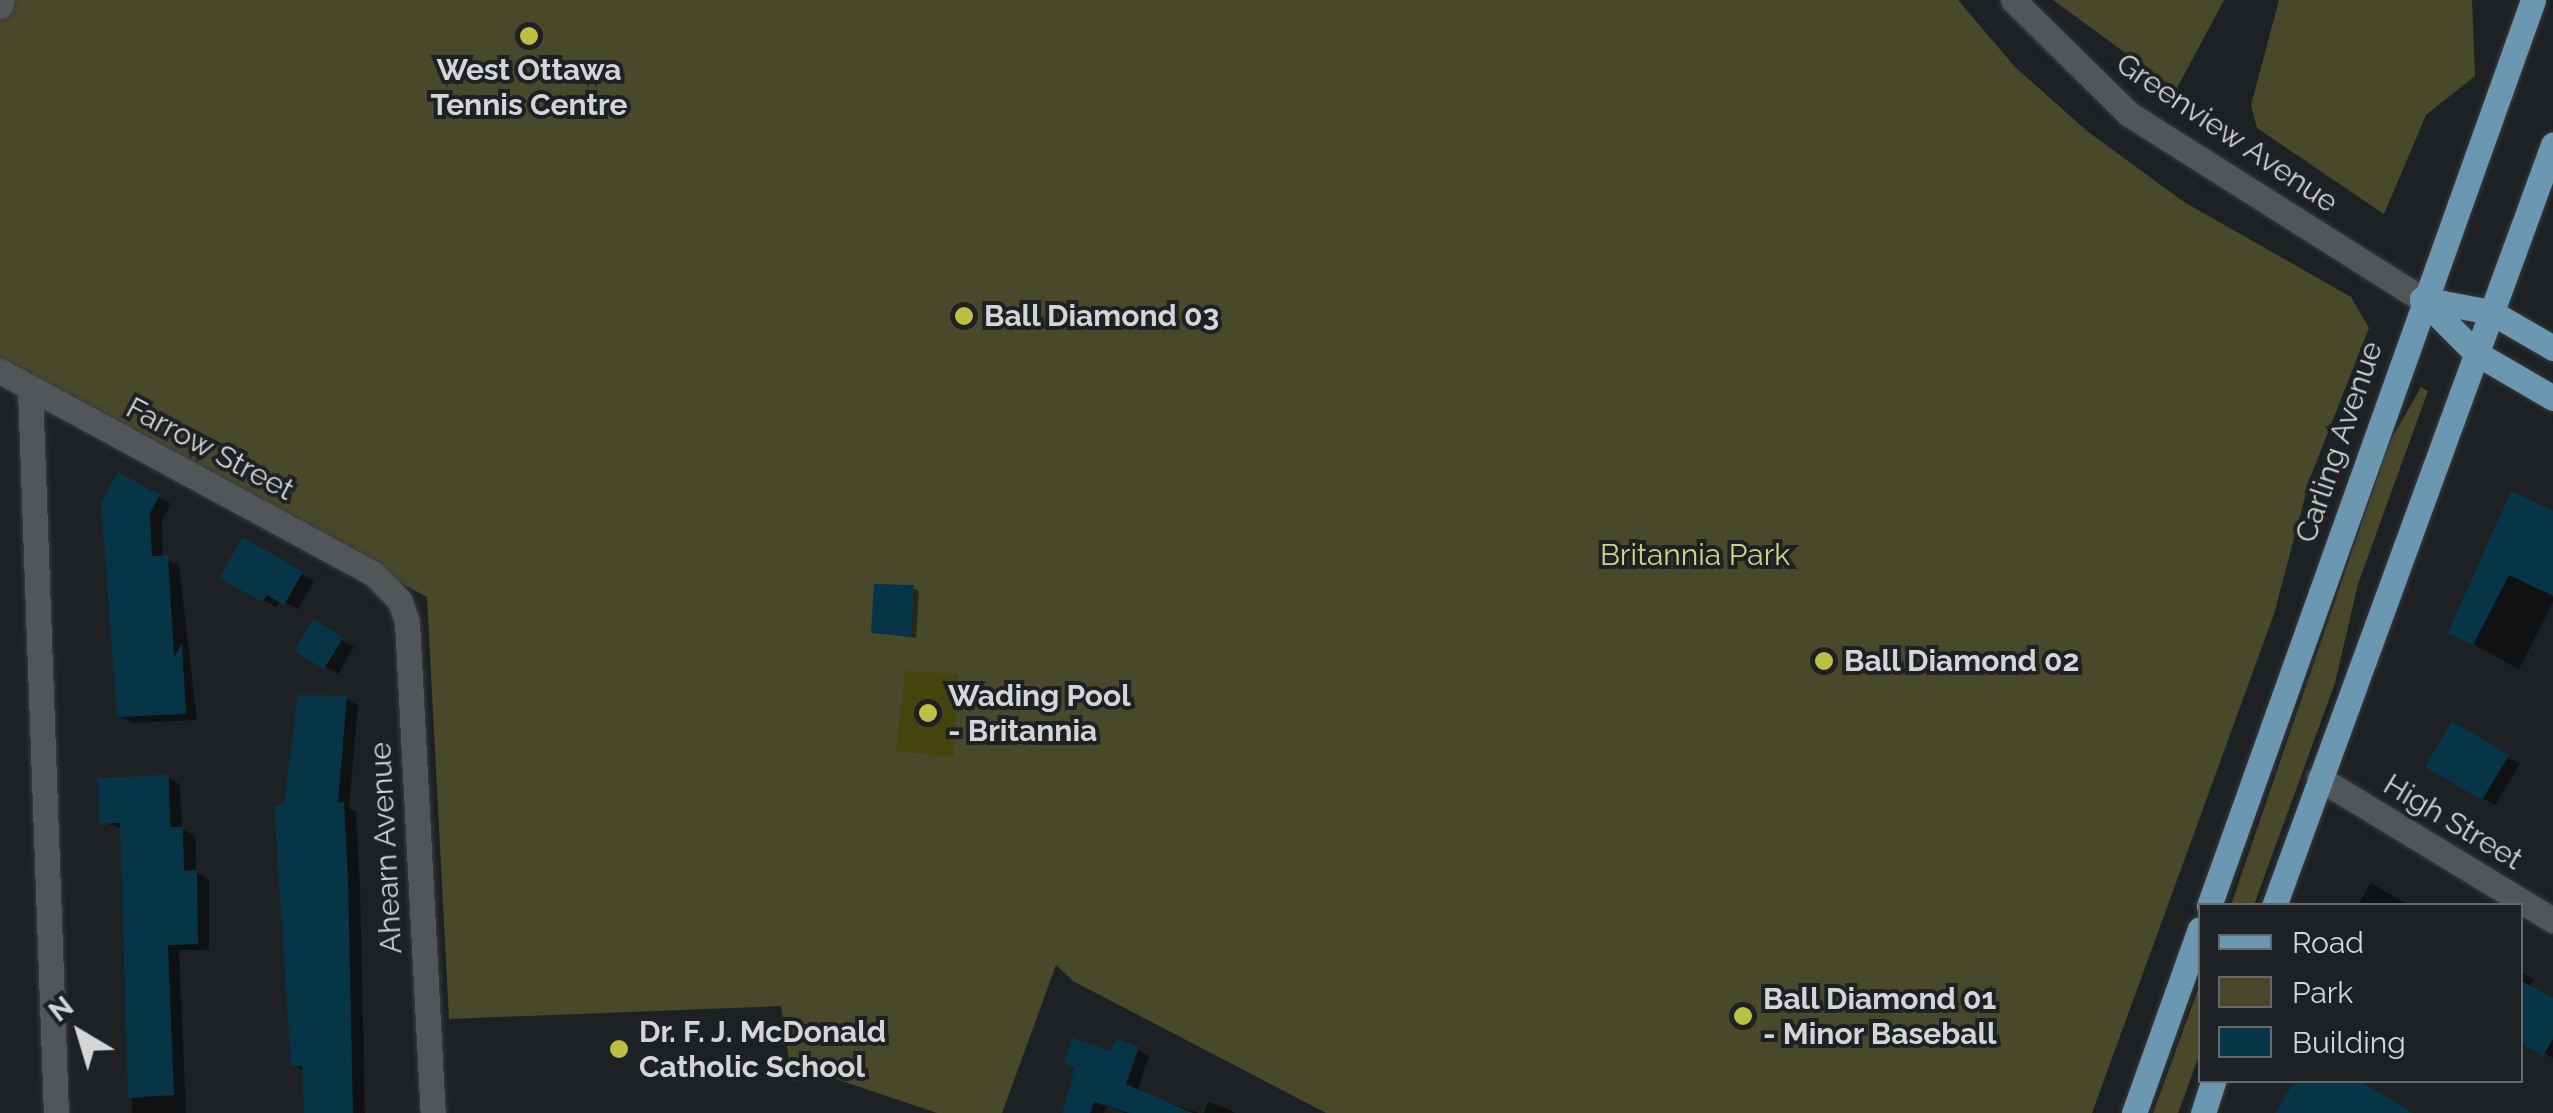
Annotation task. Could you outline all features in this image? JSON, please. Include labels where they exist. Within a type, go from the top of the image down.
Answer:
[{"type":"main road","name":"Carling Avenue","points":[[2210,903],[2422,299],[2532,0]]},
{"type":"main road","points":[[2275,903],[2553,145]]},
{"type":"main road","points":[[2422,299],[2491,312],[2553,348]]},
{"type":"main road","points":[[2422,299],[2476,353],[2553,398]]},
{"type":"main road","points":[[2134,1113],[2198,935]]},
{"type":"main road","points":[[2203,1113],[2213,1083]]},
{"type":"street","name":"Greenview Avenue","points":[[2013,0],[2129,114],[2422,299]]},
{"type":"street","name":"Farrow Street","points":[[0,371],[389,585]]},
{"type":"street","points":[[30,388],[56,1113]]},
{"type":"street","name":"Ahearn Avenue","points":[[389,585],[407,622],[433,1113]]},
{"type":"street","name":"High Street","points":[[2320,778],[2553,920]]},
{"type":"green space","name":"Britannia Park","points":[[0,0],[1958,0],[2015,67],[2087,131],[2184,202],[2351,297],[2369,328],[2310,478],[2274,614],[2092,1113],[1326,1113],[1073,981],[1056,965],[1002,1113],[937,1113],[833,1078],[792,1081],[781,1006],[449,1019],[427,597],[0,369]]},
{"type":"green space","points":[[2053,0],[2224,0],[2176,90]]},
{"type":"green space","points":[[2279,0],[2472,0],[2475,76],[2426,115],[2384,214],[2257,128],[2251,105]]},
{"type":"green space","points":[[2421,387],[2428,391],[2358,584],[2335,683],[2255,903],[2232,903],[2389,443]]},
{"type":"green space","points":[[2198,989],[2198,1058],[2178,1113],[2153,1113]]},
{"type":"shaded area","name":"Wading Pool - Britannia","points":[[905,671],[958,674],[954,757],[896,751]]},
{"type":"building","points":[[118,472],[160,495],[150,513],[152,556],[168,555],[174,657],[182,643],[186,714],[117,717],[101,503]]},
{"type":"building","points":[[2511,491],[2553,511],[2553,596],[2509,575],[2473,645],[2448,633]]},
{"type":"building","points":[[243,537],[303,572],[284,605],[267,595],[263,602],[219,578]]},
{"type":"building","points":[[874,584],[914,585],[911,637],[871,633]]},
{"type":"building","points":[[313,619],[343,638],[324,669],[294,651]]},
{"type":"building","points":[[298,695],[347,696],[338,803],[344,802],[348,879],[353,1113],[304,1113],[302,1066],[291,1066],[274,805],[284,805]]},
{"type":"building","points":[[2452,721],[2509,755],[2482,800],[2425,767]]},
{"type":"building","points":[[169,775],[170,827],[183,827],[184,871],[197,870],[198,944],[168,945],[174,1095],[128,1098],[120,823],[99,824],[98,778]]},
{"type":"building","points":[[2523,982],[2553,998],[2553,1039],[2543,1056],[2523,1045]]},
{"type":"building","points":[[1072,1038],[1111,1051],[1116,1039],[1139,1047],[1126,1084],[1193,1113],[1129,1113],[1094,1102],[1090,1113],[1062,1113],[1075,1067],[1064,1063]]},
{"type":"building","points":[[2293,1083],[2363,1083],[2413,1113],[2275,1113]]},
{"type":"place","name":"West Ottawa Tennis Centre","points":[[529,36]]},
{"type":"place","name":"Ball Diamond 03","points":[[964,316]]},
{"type":"place","name":"Ball Diamond 02","points":[[1824,661]]},
{"type":"place","name":"Wading Pool - Britannia","points":[[928,713]]},
{"type":"place","name":"Ball Diamond 01 - Minor Baseball","points":[[1743,1016]]},
{"type":"place","name":"Dr. F. J. McDonald Catholic School","points":[[619,1049]]}]
